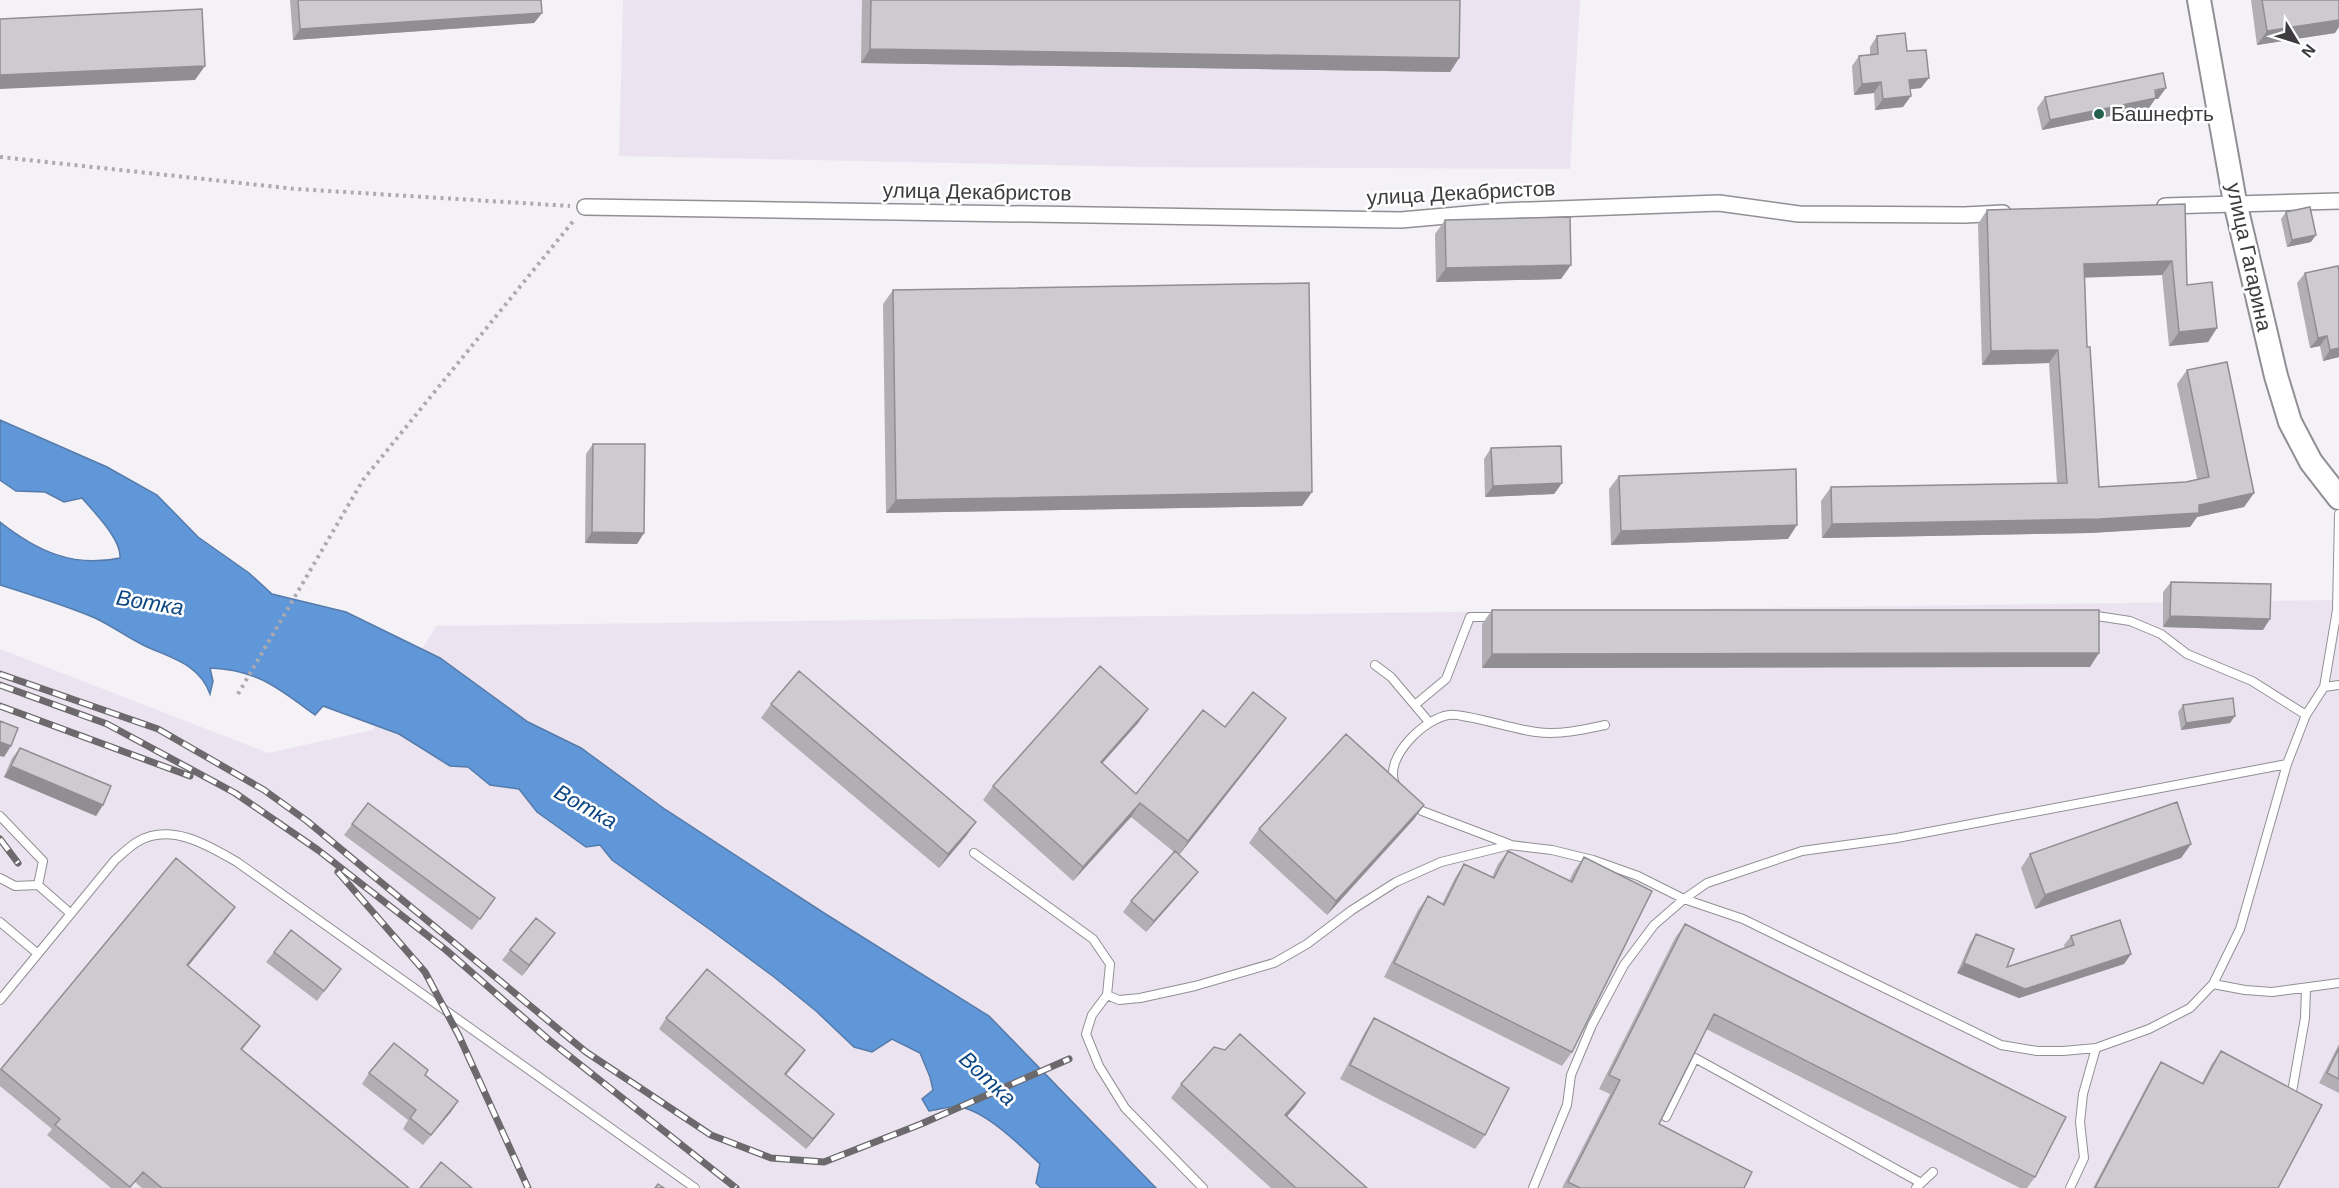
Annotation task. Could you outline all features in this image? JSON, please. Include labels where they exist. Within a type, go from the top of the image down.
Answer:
[{"type":"main road","name":"улица Гагарина","points":[[2199,0],[2235,202],[2276,376],[2290,422],[2311,462],[2339,498]]},
{"type":"street","points":[[2153,206],[2339,201]]},
{"type":"street","name":"улица Декабристов","points":[[585,207],[1401,220],[1502,211],[1719,203],[1799,214],[1965,215],[2024,212]]},
{"type":"lane","points":[[1407,800],[1422,811],[1510,845],[1552,850],[1593,860],[1638,876],[1684,899],[1743,920],[2001,1045],[2046,1051],[2096,1048],[2149,1029],[2190,1008],[2213,984],[2240,929],[2287,764],[2306,715],[2324,687],[2337,610],[2339,514]]},
{"type":"lane","points":[[2081,615],[2130,621],[2161,634],[2187,654],[2252,681],[2306,715]]},
{"type":"lane","points":[[1416,704],[1446,679],[1470,617],[1506,617]]},
{"type":"lane","points":[[1375,665],[1391,677],[1429,722]]},
{"type":"lane","points":[[2324,687],[2339,685]]},
{"type":"lane","points":[[1400,795],[1392,779],[1396,760],[1407,741],[1429,722],[1450,714],[1537,732],[1573,733],[1605,725]]},
{"type":"lane","points":[[1533,1188],[1568,1105],[1571,1075],[1592,1025],[1624,965],[1654,925],[1707,883],[1802,851],[1897,838],[2287,764]]},
{"type":"lane","points":[[0,816],[43,861],[39,885]]},
{"type":"lane","points":[[0,1000],[115,860],[138,842],[158,835],[185,837],[209,846],[237,862],[695,1188]]},
{"type":"lane","points":[[1107,995],[1119,1000],[1140,998],[1195,986],[1274,963],[1307,944],[1352,910],[1396,882],[1441,862],[1510,845]]},
{"type":"lane","points":[[974,853],[1093,939],[1110,964],[1107,995],[1092,1015],[1086,1034],[1099,1066],[1125,1108],[1203,1188]]},
{"type":"lane","points":[[0,878],[15,886],[39,885],[70,913]]},
{"type":"lane","points":[[0,922],[37,953]]},
{"type":"lane","points":[[2213,984],[2272,992],[2339,983]]},
{"type":"lane","points":[[2292,1092],[2305,1018],[2306,988]]},
{"type":"lane","points":[[2070,1188],[2084,1158],[2080,1122],[2083,1094],[2096,1048]]},
{"type":"lane","points":[[1666,1117],[1695,1058],[1918,1186],[1933,1172]]},
{"type":"path","points":[[0,157],[296,189],[585,207]]},
{"type":"path","points":[[238,694],[363,480],[585,207]]},
{"type":"shaded area","points":[[623,0],[1580,0],[1570,169],[1144,167],[619,156]]},
{"type":"shaded area","points":[[2339,600],[2339,1188],[0,1188],[0,649],[268,753],[373,730],[436,626]]},
{"type":"water","name":"Вотка","points":[[0,420],[107,467],[157,495],[198,537],[249,573],[272,594],[346,612],[440,658],[528,722],[581,748],[666,810],[824,913],[989,1016],[1156,1188],[1041,1188],[1036,1183],[1040,1164],[993,1123],[961,1107],[929,1111],[922,1099],[933,1090],[920,1053],[892,1039],[872,1052],[854,1047],[816,1011],[774,977],[612,860],[600,845],[586,847],[537,812],[519,789],[490,785],[468,767],[450,766],[399,734],[323,706],[315,715],[267,682],[241,672],[210,668],[213,681],[210,694],[199,675],[173,658],[143,645],[95,618],[0,585],[0,522],[28,541],[56,555],[87,561],[120,558],[117,543],[112,535],[82,498],[64,502],[45,492],[16,491],[0,480]]},
{"type":"building","points":[[298,0],[541,0],[542,13],[300,29]]},
{"type":"building","points":[[871,0],[1460,0],[1459,58],[870,49]]},
{"type":"building","points":[[2262,0],[2339,0],[2339,20],[2267,31]]},
{"type":"building","points":[[202,9],[205,66],[0,75],[0,19]]},
{"type":"building","points":[[1905,33],[1907,51],[1926,50],[1929,78],[1909,80],[1911,96],[1883,99],[1881,82],[1862,84],[1859,56],[1878,54],[1877,36]]},
{"type":"building","points":[[2163,73],[2166,88],[2155,90],[2156,98],[2050,120],[2045,97]]},
{"type":"building","points":[[2185,204],[2187,285],[2212,282],[2217,328],[2179,332],[2172,261],[2084,264],[2087,347],[2090,347],[2099,487],[2186,482],[2209,477],[2187,370],[2227,362],[2254,493],[2199,505],[2199,513],[2100,519],[1832,524],[1831,487],[2067,483],[2058,350],[1991,351],[1987,210]]},
{"type":"building","points":[[2310,207],[2316,235],[2292,240],[2286,212]]},
{"type":"building","points":[[1570,217],[1571,265],[1446,268],[1445,220]]},
{"type":"building","points":[[2338,266],[2339,348],[2330,350],[2327,336],[2318,338],[2305,273]]},
{"type":"building","points":[[1309,283],[1312,492],[896,500],[893,290]]},
{"type":"building","points":[[593,444],[645,444],[644,533],[592,532]]},
{"type":"building","points":[[1561,446],[1562,483],[1493,486],[1491,448]]},
{"type":"building","points":[[1796,469],[1797,525],[1621,531],[1619,476]]},
{"type":"building","points":[[2171,582],[2271,584],[2270,619],[2170,616]]},
{"type":"building","points":[[1492,610],[2099,610],[2099,653],[1492,654]]},
{"type":"building","points":[[1100,666],[1148,709],[1101,762],[1136,794],[1203,710],[1225,727],[1253,692],[1286,718],[1188,841],[1140,803],[1083,867],[993,786]]},
{"type":"building","points":[[799,671],[976,822],[948,854],[771,704]]},
{"type":"building","points":[[2233,698],[2235,716],[2186,723],[2183,705]]},
{"type":"building","points":[[0,721],[18,728],[11,746],[0,742]]},
{"type":"building","points":[[1346,734],[1424,805],[1336,901],[1259,829]]},
{"type":"building","points":[[20,748],[111,786],[103,805],[11,766]]},
{"type":"building","points":[[2177,802],[2191,844],[2045,895],[2030,854]]},
{"type":"building","points":[[368,803],[495,898],[480,919],[352,824]]},
{"type":"building","points":[[1175,851],[1198,872],[1154,921],[1131,901]]},
{"type":"building","points":[[1508,851],[1572,882],[1584,857],[1652,891],[1572,1052],[1394,963],[1428,896],[1444,905],[1464,864],[1494,878]]},
{"type":"building","points":[[176,858],[235,907],[187,965],[260,1026],[241,1049],[409,1188],[162,1188],[143,1172],[130,1187],[55,1125],[60,1119],[1,1069]]},
{"type":"building","points":[[536,918],[555,933],[529,965],[510,950]]},
{"type":"building","points":[[2120,920],[2131,954],[2025,989],[1964,963],[1976,934],[2014,949],[2007,967],[2074,945],[2071,936]]},
{"type":"building","points":[[1685,924],[2066,1117],[2035,1177],[1714,1014],[1659,1124],[1752,1172],[1744,1188],[1580,1188],[1568,1182],[1620,1080],[1609,1075]]},
{"type":"building","points":[[291,930],[341,969],[324,991],[274,952]]},
{"type":"building","points":[[707,969],[805,1050],[785,1074],[834,1114],[813,1139],[666,1018]]},
{"type":"building","points":[[1374,1018],[1509,1088],[1485,1135],[1350,1065]]},
{"type":"building","points":[[1240,1034],[1305,1093],[1285,1115],[1367,1188],[1296,1188],[1181,1084],[1214,1047],[1225,1050]]},
{"type":"building","points":[[394,1043],[428,1070],[425,1075],[458,1101],[431,1135],[410,1118],[416,1110],[369,1073]]},
{"type":"building","points":[[2339,1048],[2339,1079],[2327,1073]]},
{"type":"building","points":[[2221,1051],[2322,1105],[2278,1188],[2095,1188],[2161,1062],[2203,1084]]},
{"type":"building","points":[[441,1162],[472,1188],[420,1188]]},
{"type":"railway","points":[[0,674],[158,729],[264,790],[307,821],[586,1052],[711,1135],[771,1158],[824,1162],[921,1124],[1069,1059]]},
{"type":"railway","points":[[0,685],[107,724],[235,793],[318,850],[446,950],[549,1040],[736,1188]]},
{"type":"railway","points":[[0,706],[190,776]]},
{"type":"railway","points":[[0,839],[18,863]]},
{"type":"railway","points":[[338,872],[425,972],[459,1036],[528,1188]]},
{"type":"place","name":"Башнефть","points":[[2099,114]]}]
